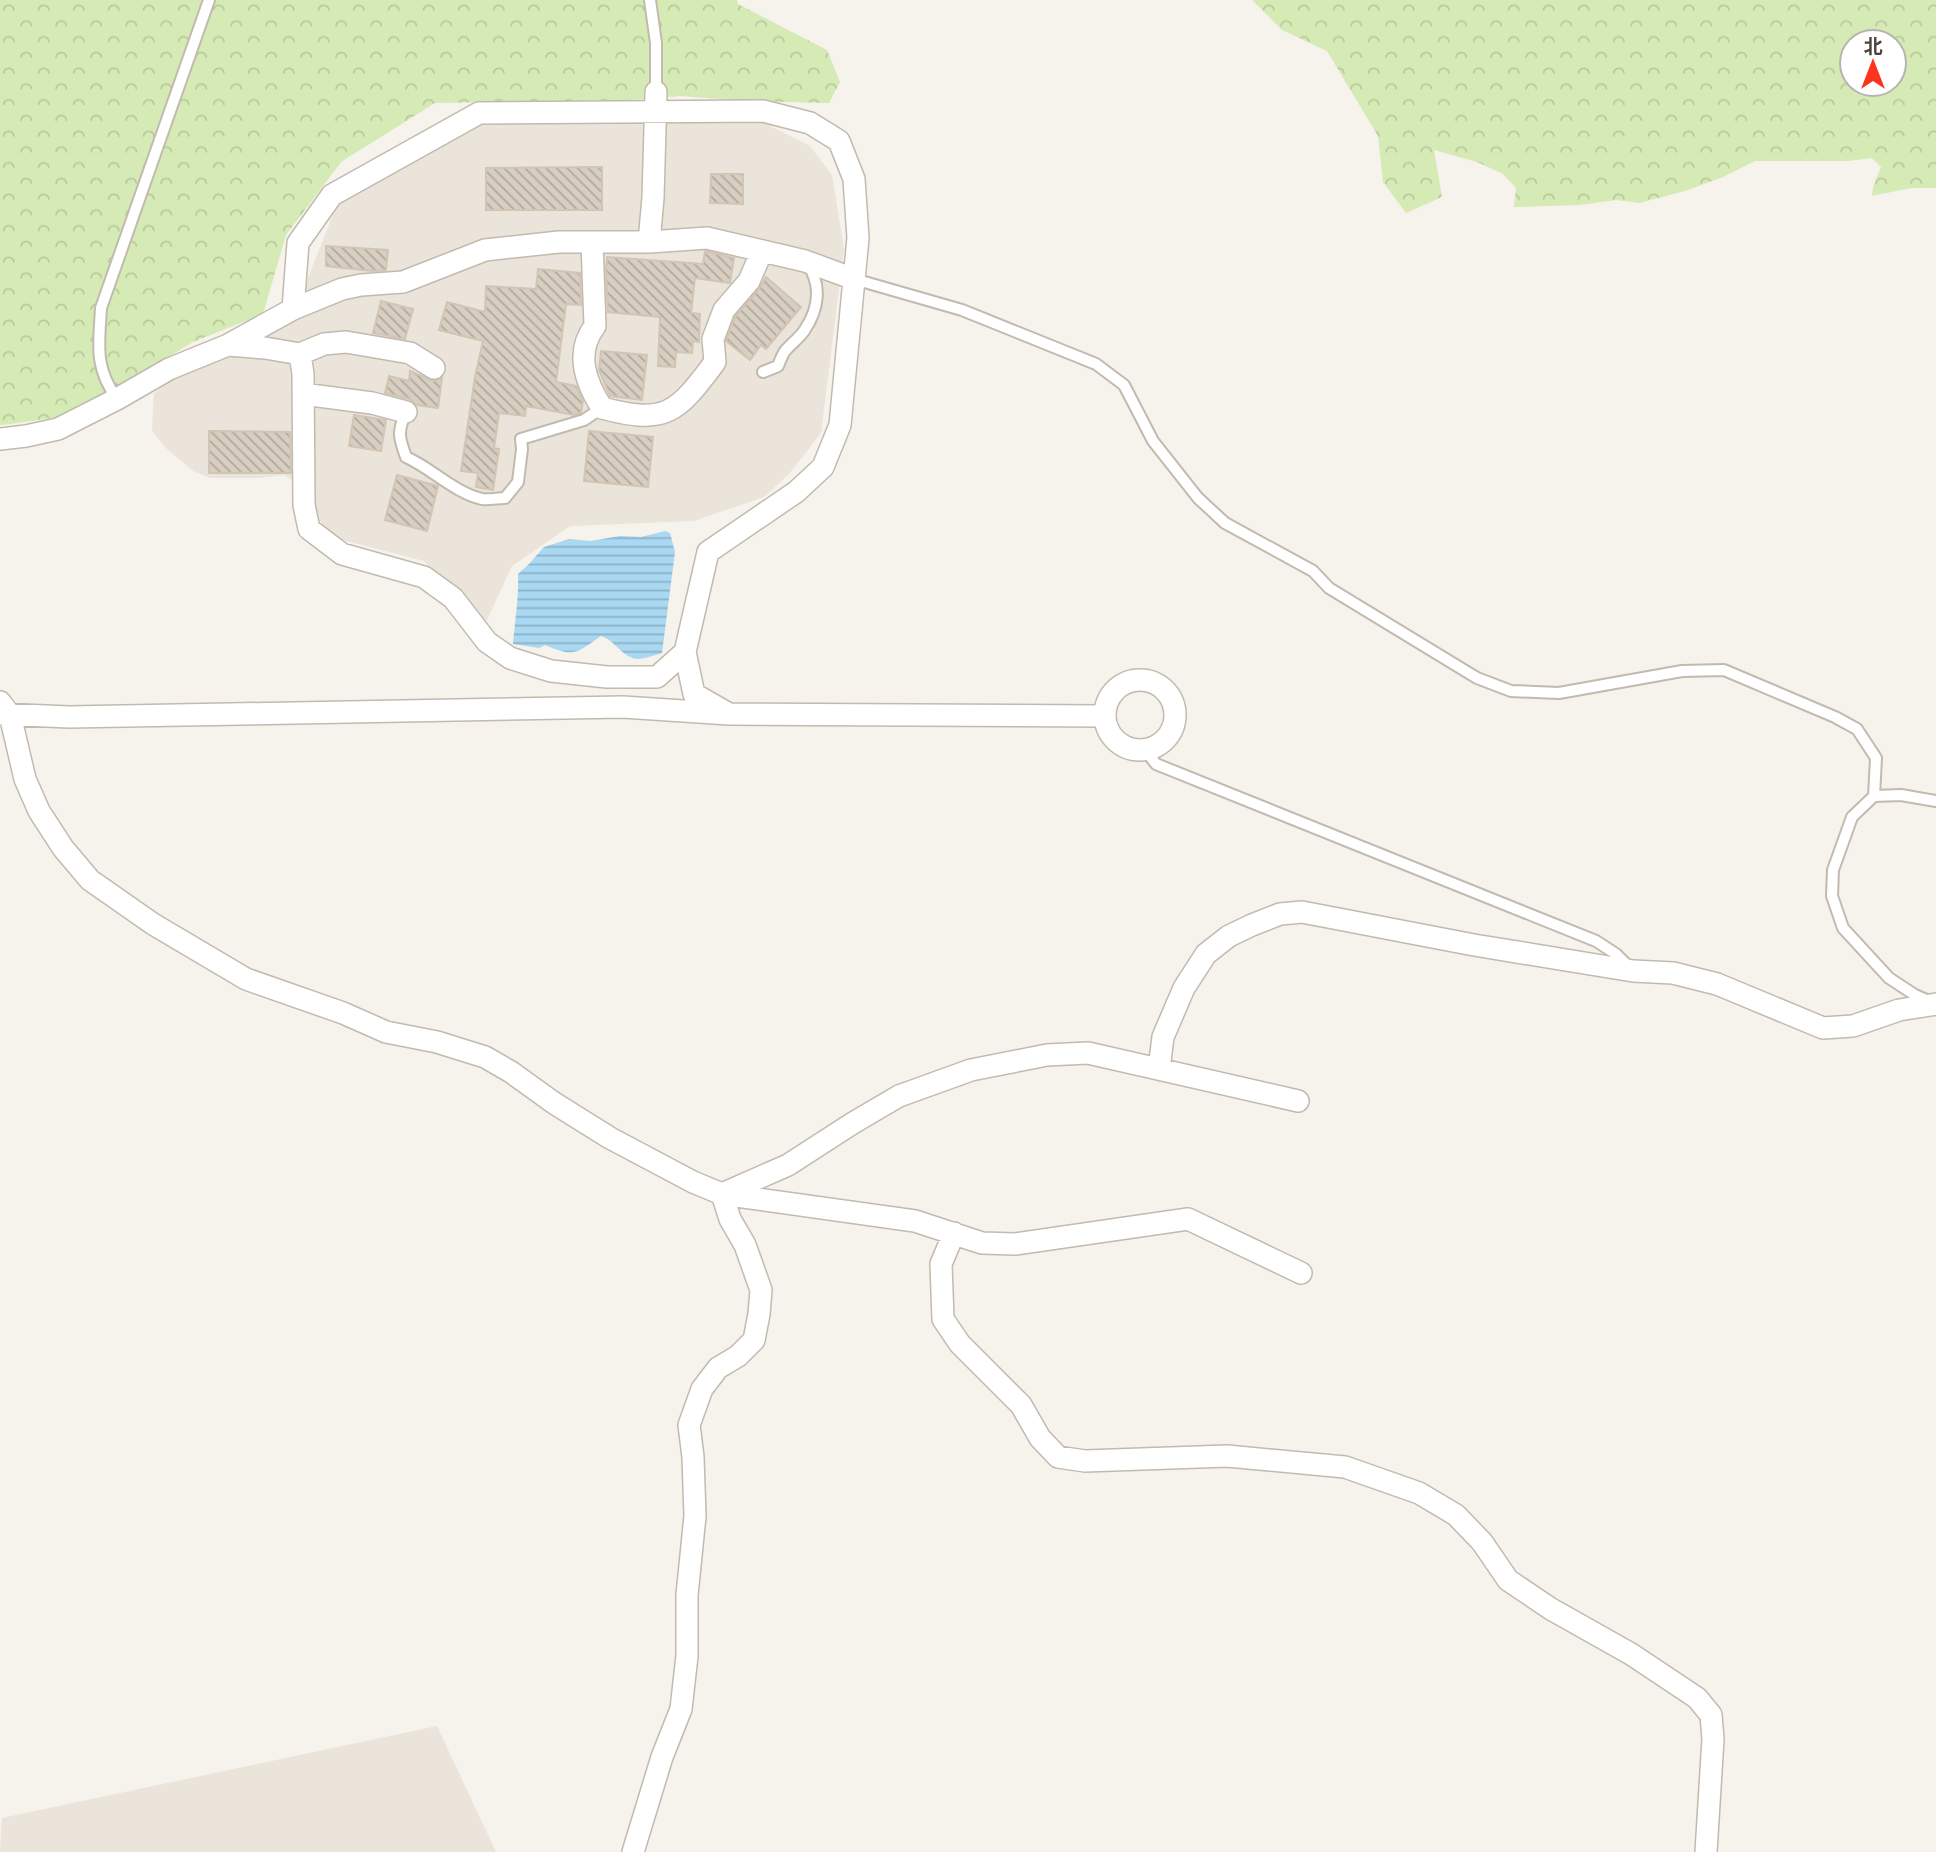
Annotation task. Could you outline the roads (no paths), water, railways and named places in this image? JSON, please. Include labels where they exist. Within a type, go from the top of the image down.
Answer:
[{"type":"street","points":[[649,242],[656,102]]},
{"type":"street","points":[[293,309],[298,243],[332,195],[479,113],[656,102],[763,111],[810,123],[839,141],[853,179],[858,238],[840,425],[823,467],[796,492],[708,552],[685,652],[694,694],[729,714]]},
{"type":"street","points":[[0,439],[58,429],[169,369],[228,345],[293,309],[342,289],[402,282],[485,250],[559,242],[649,242],[707,238],[805,261],[853,279]]},
{"type":"street","points":[[592,242],[594,327],[586,337],[583,359],[587,379],[602,408],[630,416],[653,416],[670,412],[696,387],[715,362],[713,339],[724,310],[750,281],[762,251]]},
{"type":"street","points":[[228,345],[300,354],[324,344],[346,342],[410,353],[434,368]]},
{"type":"street","points":[[300,354],[303,374],[304,505],[309,529],[342,554],[424,577],[453,598],[487,642],[510,658],[551,671],[607,677],[657,677],[685,652]]},
{"type":"street","points":[[303,394],[407,412]]},
{"type":"street","points":[[1141,679],[1153,681],[1163,687],[1175,707],[1172,730],[1166,740],[1145,750],[1122,745],[1113,738],[1104,716],[1111,694],[1119,686],[1141,679]]},
{"type":"street","points":[[1104,716],[729,714],[623,707],[83,717],[3,710],[38,811],[63,848],[90,880],[153,925],[246,979],[343,1013],[386,1032],[437,1042],[485,1057],[610,1138],[693,1182],[722,1194],[915,1221],[982,1243],[1015,1244],[1188,1219],[1301,1273]]},
{"type":"street","points":[[1159,1069],[1163,1037],[1184,988],[1206,954],[1229,936],[1280,914],[1302,912],[1474,945],[1633,971],[1673,973],[1717,984],[1823,1028],[1853,1026],[1899,1010],[1935,1004]]},
{"type":"street","points":[[722,1194],[788,1165],[899,1096],[971,1070],[1047,1055],[1088,1054],[1298,1101]]},
{"type":"street","points":[[633,1852],[662,1757],[681,1709],[687,1656],[687,1595],[695,1516],[689,1425],[702,1389],[718,1368],[738,1356],[754,1340],[759,1314],[761,1290],[745,1245],[730,1219],[722,1194]]},
{"type":"street","points":[[954,1233],[941,1264],[943,1319],[960,1344],[1021,1405],[1040,1438],[1058,1457],[1085,1461],[1227,1456],[1345,1467],[1419,1493],[1456,1515],[1482,1542],[1508,1580],[1550,1609],[1631,1654],[1697,1698],[1711,1715],[1713,1739],[1706,1852]]},
{"type":"lane","points":[[117,399],[108,386],[99,358],[101,308],[209,0]]},
{"type":"lane","points":[[650,0],[656,43],[656,102]]},
{"type":"lane","points":[[763,372],[778,366],[784,352],[804,330],[816,306],[817,285],[814,273],[805,261]]},
{"type":"lane","points":[[853,279],[962,310],[1096,364],[1124,385],[1153,441],[1198,498],[1225,523],[1313,571],[1329,588],[1477,678],[1511,691],[1559,693],[1682,671],[1724,670],[1857,729],[1876,758],[1874,796]]},
{"type":"lane","points":[[407,412],[401,424],[399,438],[406,457],[441,479],[483,499],[505,498],[517,482],[521,439],[584,420],[602,408]]},
{"type":"lane","points":[[1145,750],[1156,764],[1596,941],[1616,954],[1633,971]]},
{"type":"lane","points":[[1935,1004],[1889,978],[1843,928],[1832,896],[1833,870],[1852,817],[1874,796],[1901,795],[1936,801]]},
{"type":"water","points":[[665,531],[670,533],[675,552],[662,653],[642,659],[633,658],[601,636],[575,652],[545,645],[539,648],[513,644],[518,574],[544,547],[569,539],[590,541],[620,536],[641,537]]}]
